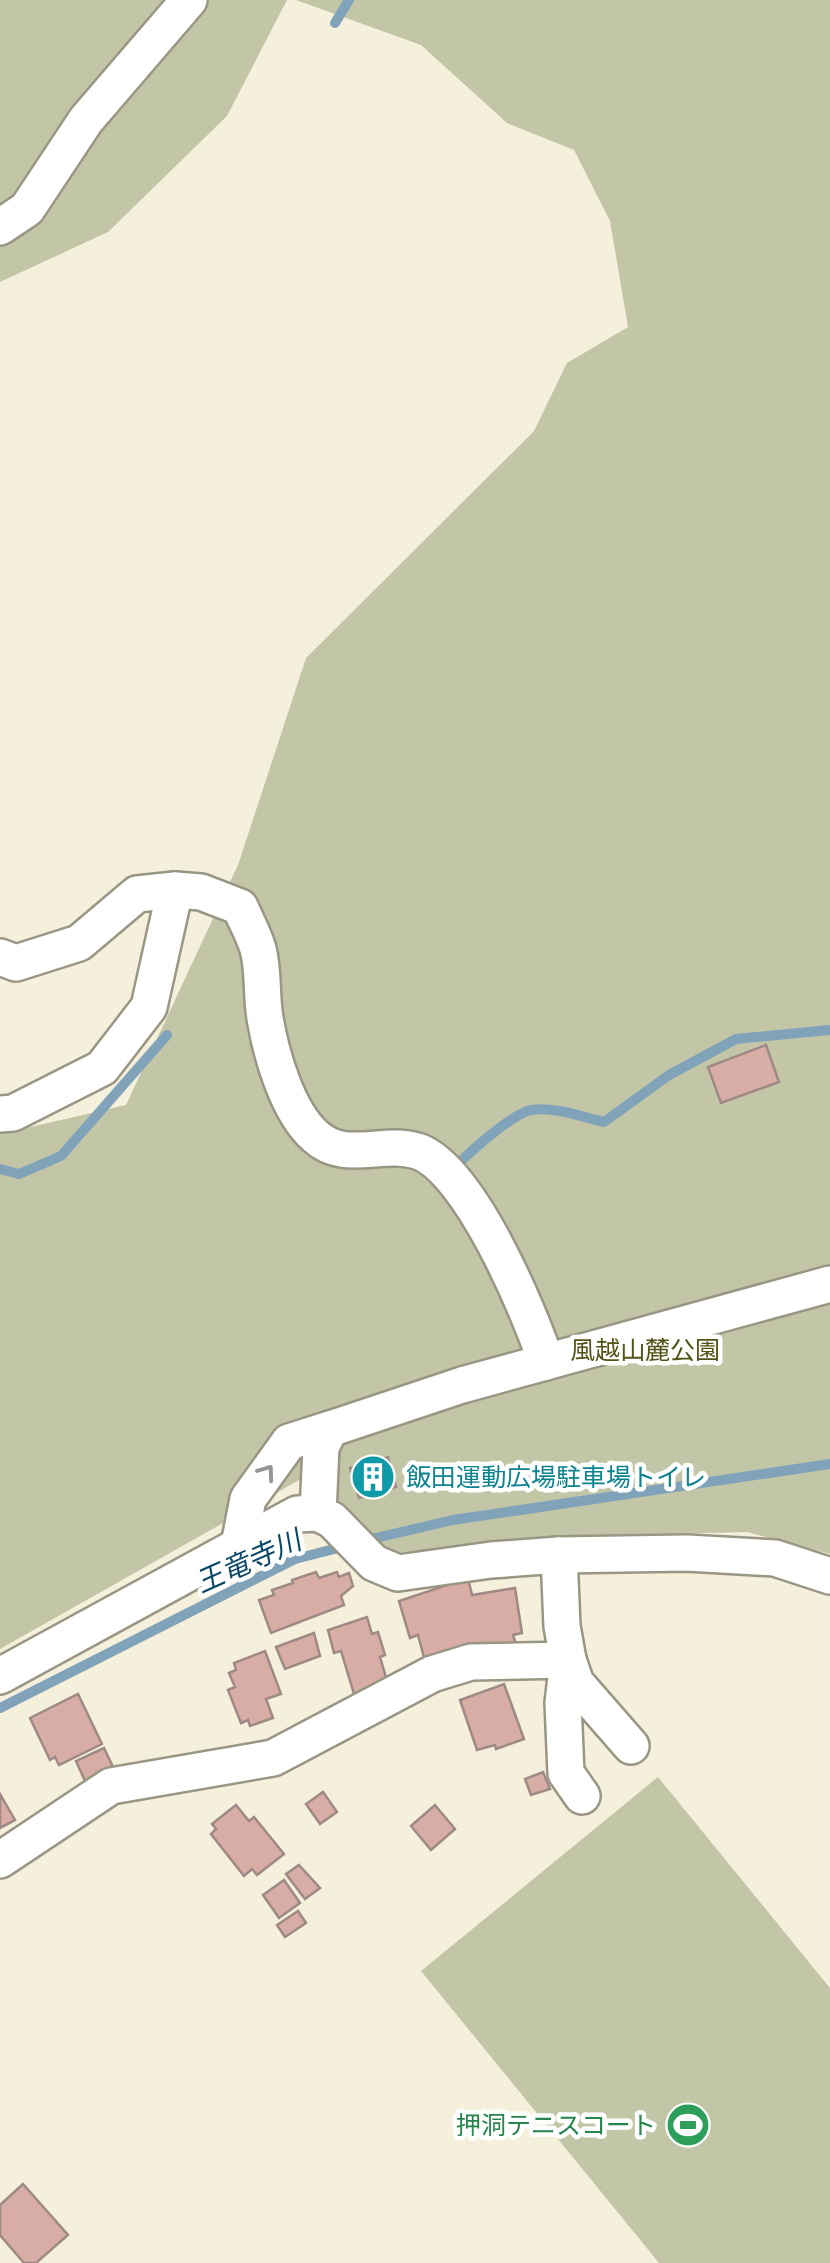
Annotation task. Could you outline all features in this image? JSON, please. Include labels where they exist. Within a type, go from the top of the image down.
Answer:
[{"type":"street","points":[[0,228],[27,209],[86,120],[190,0]]},
{"type":"street","points":[[0,1114],[13,1113],[102,1068],[149,1007],[175,890]]},
{"type":"street","points":[[0,957],[16,963],[79,944],[138,894],[201,892],[240,907],[258,951],[265,1018],[278,1074],[303,1123],[317,1139],[350,1153],[388,1148],[420,1151],[439,1167],[466,1196],[515,1278],[546,1362]]},
{"type":"street","points":[[239,1545],[248,1499],[289,1442],[399,1404],[830,1284]]},
{"type":"street","points":[[325,1516],[322,1447],[330,1429]]},
{"type":"street","points":[[0,1676],[297,1514],[325,1516],[374,1563],[398,1574],[491,1560],[559,1555],[687,1567],[775,1558],[830,1576]]},
{"type":"street","points":[[559,1555],[562,1626],[576,1683],[632,1746]]},
{"type":"street","points":[[568,1660],[563,1703],[566,1772],[582,1796]]},
{"type":"street","points":[[0,1860],[110,1786],[272,1758],[432,1674],[472,1662],[568,1660]]},
{"type":"green space","points":[[0,0],[287,0],[227,116],[108,232],[0,282]]},
{"type":"green space","name":"風越山麓公園","points":[[296,0],[830,0],[830,1554],[747,1532],[586,1536],[391,1553],[347,1507],[308,1475],[0,1649],[0,1134],[126,1105],[238,865],[306,658],[534,431],[567,363],[628,327],[610,221],[574,150],[507,123],[421,45]]},
{"type":"green space","name":"押洞テニスコート","points":[[658,1777],[830,1988],[830,2263],[659,2263],[421,1971]]},
{"type":"building","points":[[766,1045],[779,1082],[721,1103],[708,1067]]},
{"type":"building","name":"飯田運動広場駐車場トイレ","points":[[388,1457],[396,1487],[359,1498],[350,1468]]},
{"type":"building","points":[[316,1572],[319,1578],[349,1573],[353,1586],[341,1596],[344,1605],[271,1633],[259,1600],[274,1595],[272,1590],[293,1583],[292,1580]]},
{"type":"building","points":[[468,1578],[472,1595],[515,1588],[522,1633],[513,1635],[516,1644],[425,1661],[418,1635],[410,1638],[399,1601]]},
{"type":"building","points":[[367,1617],[372,1634],[378,1632],[388,1684],[354,1694],[341,1651],[334,1653],[328,1630]]},
{"type":"building","points":[[314,1633],[320,1656],[285,1669],[276,1647]]},
{"type":"building","points":[[265,1651],[281,1694],[266,1699],[273,1718],[250,1726],[248,1720],[241,1723],[228,1690],[235,1687],[229,1673],[236,1670],[234,1663]]},
{"type":"building","points":[[504,1684],[524,1739],[496,1749],[495,1745],[477,1750],[460,1700]]},
{"type":"building","points":[[78,1694],[102,1744],[59,1765],[55,1757],[50,1760],[30,1718]]},
{"type":"building","points":[[104,1748],[113,1767],[85,1781],[76,1761]]},
{"type":"building","points":[[543,1772],[550,1789],[531,1795],[525,1779]]},
{"type":"building","points":[[323,1792],[337,1812],[320,1824],[306,1804]]},
{"type":"building","points":[[0,1794],[15,1820],[0,1828]]},
{"type":"building","points":[[236,1805],[249,1821],[254,1817],[284,1854],[257,1875],[252,1869],[244,1876],[211,1834],[216,1829],[212,1824]]},
{"type":"building","points":[[435,1805],[455,1829],[431,1850],[411,1826]]},
{"type":"building","points":[[299,1865],[320,1888],[305,1899],[286,1874]]},
{"type":"building","points":[[284,1880],[300,1903],[279,1918],[263,1895]]},
{"type":"building","points":[[298,1911],[306,1923],[285,1937],[277,1925]]},
{"type":"building","points":[[23,2184],[68,2235],[36,2263],[24,2263],[0,2235],[0,2205]]},
{"type":"waterway","points":[[335,23],[349,0]]},
{"type":"waterway","points":[[459,1163],[514,1118],[531,1110],[549,1109],[604,1122],[669,1075],[736,1039],[830,1030]]},
{"type":"waterway","points":[[0,1169],[19,1174],[61,1156],[167,1035]]},
{"type":"waterway","name":"王竜寺川","points":[[363,1541],[453,1520],[830,1464]]},
{"type":"waterway","name":"王竜寺川","points":[[0,1708],[295,1559],[346,1546]]},
{"type":"place","name":"飯田運動広場駐車場トイレ","points":[[373,1477]]},
{"type":"place","name":"押洞テニスコート","points":[[688,2125]]}]
